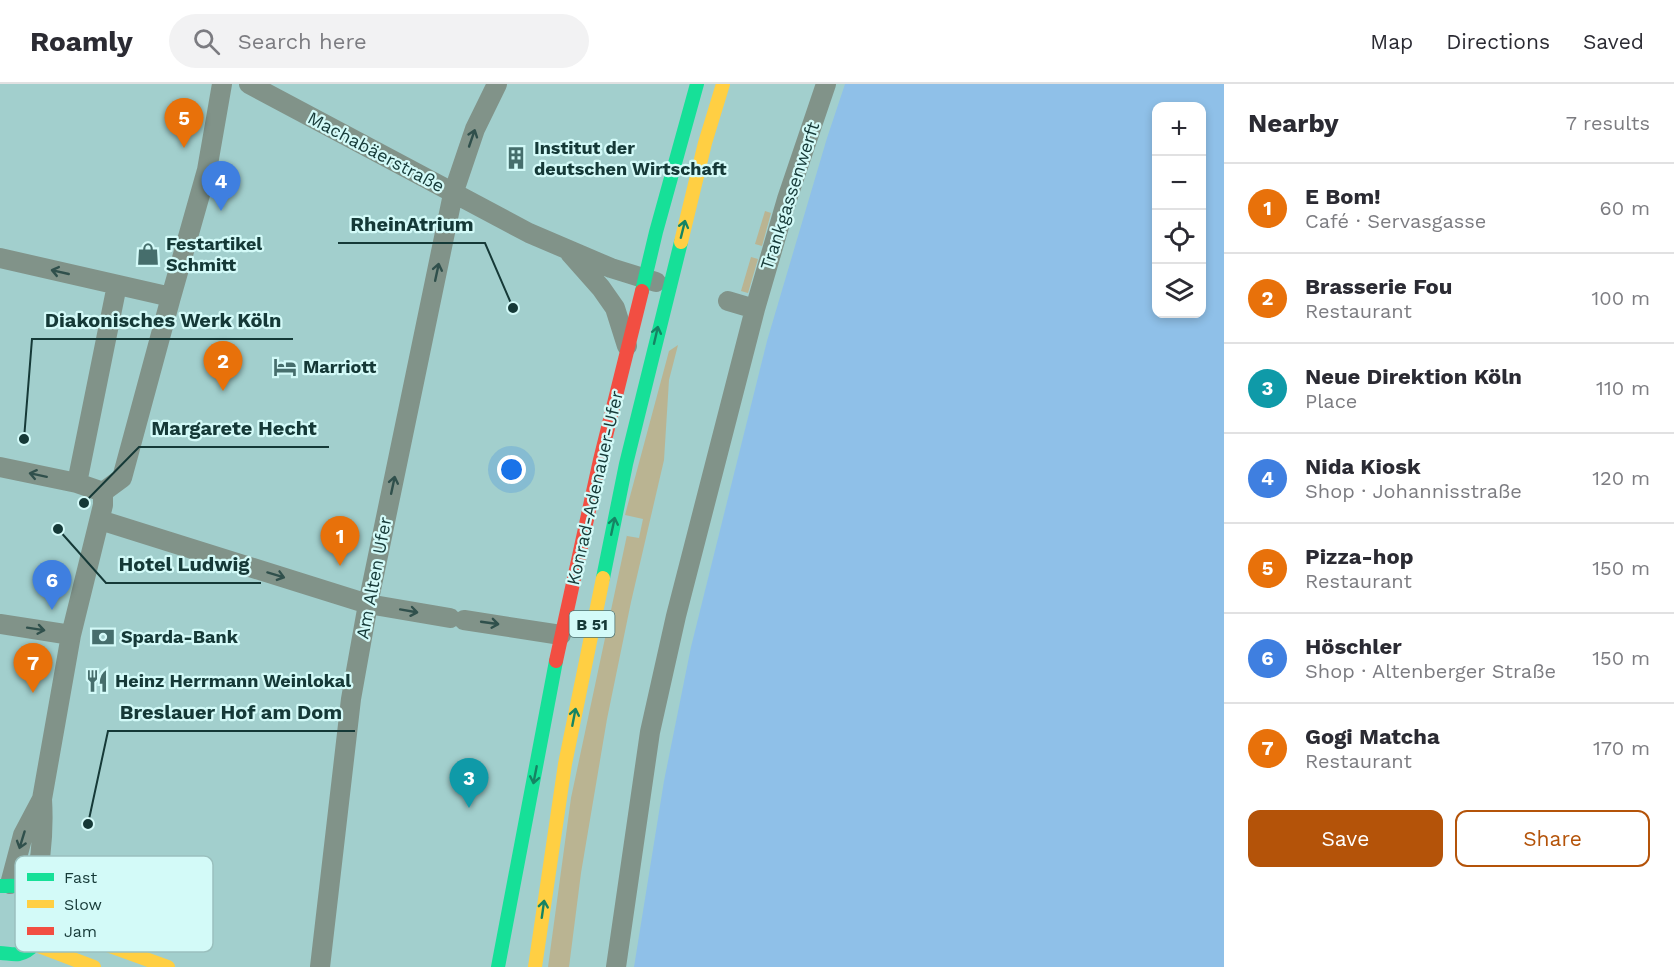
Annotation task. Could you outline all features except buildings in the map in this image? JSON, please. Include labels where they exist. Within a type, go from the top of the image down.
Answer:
[{"type":"main road","name":"Konrad-Adenauer-Ufer","points":[[498,967],[561,635],[600,459],[682,130],[696,84]]},
{"type":"main road","name":"Konrad-Adenauer-Ufer","points":[[535,967],[565,764],[626,464],[705,143],[723,84]]},
{"type":"main road","points":[[2,958],[23,952]]},
{"type":"main road","points":[[54,952],[94,967]]},
{"type":"main road","points":[[126,952],[168,967]]},
{"type":"street","points":[[103,492],[122,478],[207,170],[222,84]]},
{"type":"street","name":"Machabäerstraße","points":[[249,84],[529,233],[611,268],[669,286]]},
{"type":"street","name":"Am Alten Ufer","points":[[320,967],[351,699],[368,604],[453,194],[475,129],[497,84]]},
{"type":"street","name":"Trankgassenwerft","points":[[616,967],[650,732],[692,549],[755,309],[787,199],[826,84]]},
{"type":"street","name":"Machabäerstraße","points":[[568,251],[601,288],[615,308],[629,350]]},
{"type":"street","points":[[0,258],[171,297]]},
{"type":"street","points":[[76,483],[117,285]]},
{"type":"street","points":[[728,301],[755,309]]},
{"type":"street","points":[[0,467],[76,483],[103,492]]},
{"type":"street","points":[[41,856],[44,825],[42,799],[71,635],[100,520],[103,492]]},
{"type":"street","points":[[100,520],[368,604],[561,635]]},
{"type":"street","points":[[0,624],[71,635]]},
{"type":"street","points":[[15,856],[23,835],[42,799]]},
{"type":"street","points":[[5,885],[15,857]]},
{"type":"shaded area","points":[[765,211],[771,213],[762,246],[755,244]]},
{"type":"shaded area","points":[[751,257],[758,259],[748,293],[741,291]]},
{"type":"shaded area","points":[[678,345],[669,380],[664,460],[607,719],[581,873],[569,967],[548,967],[571,798],[627,535],[639,538],[643,519],[625,515],[669,351]]},
{"type":"water","points":[[845,84],[1224,84],[1224,967],[634,967],[664,781],[691,647],[767,341]]},
{"type":"traffic: fast","points":[[642,291],[697,84]]},
{"type":"traffic: fast","points":[[603,578],[626,464],[681,242]]},
{"type":"traffic: fast","points":[[498,967],[556,661]]},
{"type":"traffic: fast","points":[[0,886],[15,886]]},
{"type":"traffic: fast","points":[[0,953],[19,954],[23,952]]},
{"type":"traffic: slow","points":[[681,242],[705,143],[723,84]]},
{"type":"traffic: slow","points":[[535,967],[565,764],[603,578]]},
{"type":"traffic: slow","points":[[54,952],[94,967]]},
{"type":"traffic: slow","points":[[126,952],[168,967]]},
{"type":"traffic: jam","points":[[556,661],[600,460],[642,291]]},
{"type":"place","name":"Pizza-hop","points":[[184,148]]},
{"type":"place","name":"Institut der deutschen Wirtschaft","points":[[516,158]]},
{"type":"place","name":"Nida Kiosk","points":[[221,211]]},
{"type":"place","name":"Festartikel Schmitt","points":[[148,254]]},
{"type":"place","name":"RheinAtrium","points":[[513,308]]},
{"type":"place","name":"Marriott","points":[[285,367]]},
{"type":"place","name":"Brasserie Fou","points":[[223,391]]},
{"type":"place","name":"Diakonisches Werk Köln","points":[[24,439]]},
{"type":"place","name":"Margarete Hecht","points":[[84,503]]},
{"type":"place","name":"Hotel Ludwig","points":[[58,529]]},
{"type":"place","name":"E Bom!","points":[[340,566]]},
{"type":"place","name":"Höschler","points":[[52,610]]},
{"type":"place","name":"Sparda-Bank","points":[[103,637]]},
{"type":"place","name":"Heinz Herrmann Weinlokal","points":[[97,681]]},
{"type":"place","name":"Gogi Matcha","points":[[33,693]]},
{"type":"place","name":"Neue Direktion Köln","points":[[469,808]]},
{"type":"place","name":"Breslauer Hof am Dom","points":[[88,824]]}]
